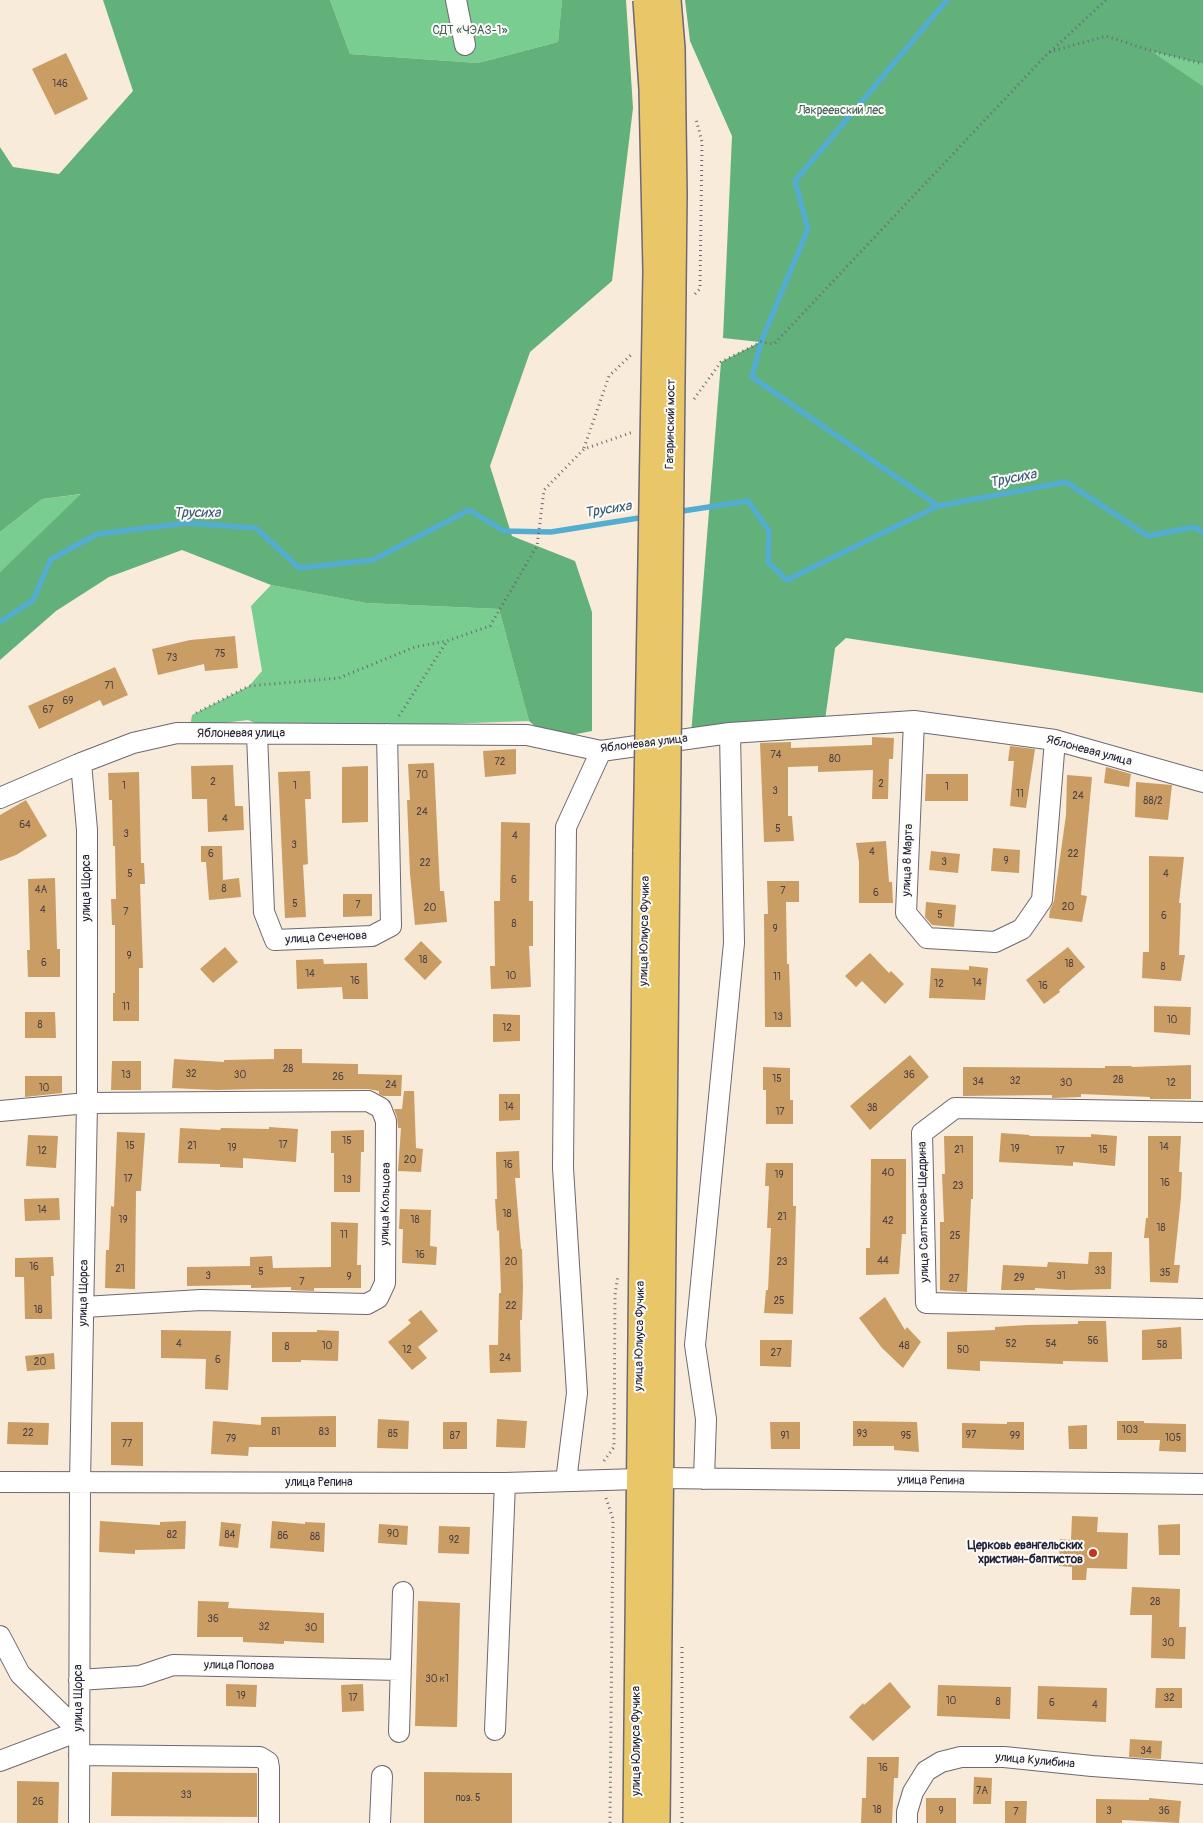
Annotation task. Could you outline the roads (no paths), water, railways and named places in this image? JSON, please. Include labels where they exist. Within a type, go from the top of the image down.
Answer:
[{"type":"main road","name":"Гагаринский мост","points":[[646,0],[652,89],[656,271],[656,849]]},
{"type":"main road","name":"Гагаринский мост","points":[[656,849],[674,194],[672,48],[668,0]]},
{"type":"main road","name":"улица Юлиуса Фучика","points":[[636,1823],[649,1479],[656,849]]},
{"type":"main road","name":"улица Юлиуса Фучика","points":[[649,1479],[657,1823]]},
{"type":"street","points":[[456,0],[465,45]]},
{"type":"street","name":"Яблоневая улица","points":[[0,798],[133,743],[177,733],[527,735],[601,751],[730,733],[914,721],[1055,740],[1203,782]]},
{"type":"street","name":"улица 8 Марта","points":[[914,721],[906,913],[927,938],[995,942],[1022,929],[1042,900],[1055,740]]},
{"type":"street","points":[[704,1479],[706,1419],[695,1345],[734,943],[730,733]]},
{"type":"street","name":"улица Сеченова","points":[[257,734],[264,912],[275,940],[372,936],[391,926],[387,734]]},
{"type":"street","points":[[566,1481],[577,1393],[563,1168],[566,827],[601,751]]},
{"type":"street","name":"улица Щорса","points":[[79,1823],[80,1483],[87,1103],[87,830],[81,763]]},
{"type":"street","name":"улица Кольцова","points":[[0,1111],[87,1103],[368,1101],[381,1108],[386,1121],[385,1283],[378,1298],[367,1304],[201,1300],[84,1307]]},
{"type":"street","name":"улица Салтыкова-Щедрина","points":[[1203,1112],[955,1108],[922,1133],[926,1303],[1203,1309]]},
{"type":"street","name":"улица Репина","points":[[0,1482],[505,1484],[704,1479],[1203,1484]]},
{"type":"street","points":[[495,1730],[505,1484]]},
{"type":"street","points":[[399,1732],[404,1592]]},
{"type":"street","points":[[0,1636],[20,1674],[79,1731],[0,1761]]},
{"type":"street","name":"улица Попова","points":[[79,1680],[140,1676],[173,1665],[400,1670]]},
{"type":"street","points":[[79,1755],[260,1757],[268,1762],[269,1768],[269,1823]]},
{"type":"street","name":"улица Кулибина","points":[[907,1823],[907,1812],[913,1792],[926,1771],[941,1762],[961,1757],[1004,1756],[1092,1766],[1203,1774]]},
{"type":"street","points":[[380,1823],[382,1776]]},
{"type":"waterway","points":[[938,506],[752,377],[761,342],[808,229],[795,181],[947,0]]},
{"type":"waterway","name":"Трусиха","points":[[676,512],[748,501],[769,531],[768,562],[787,580],[938,506],[1066,482],[1148,536],[1194,527],[1203,532]]},
{"type":"waterway","name":"Трусиха","points":[[0,622],[33,600],[51,559],[98,534],[187,523],[256,528],[299,568],[373,560],[469,510],[504,531],[551,532],[645,517]]},
{"type":"place","name":"Церковь евангельских христиан-баптистов","points":[[1093,1553]]},
{"type":"park label","name":"СДТ «ЧЭАЗ-1»","points":[[470,31]]},
{"type":"park label","name":"Лакреевский лес","points":[[841,111]]}]
